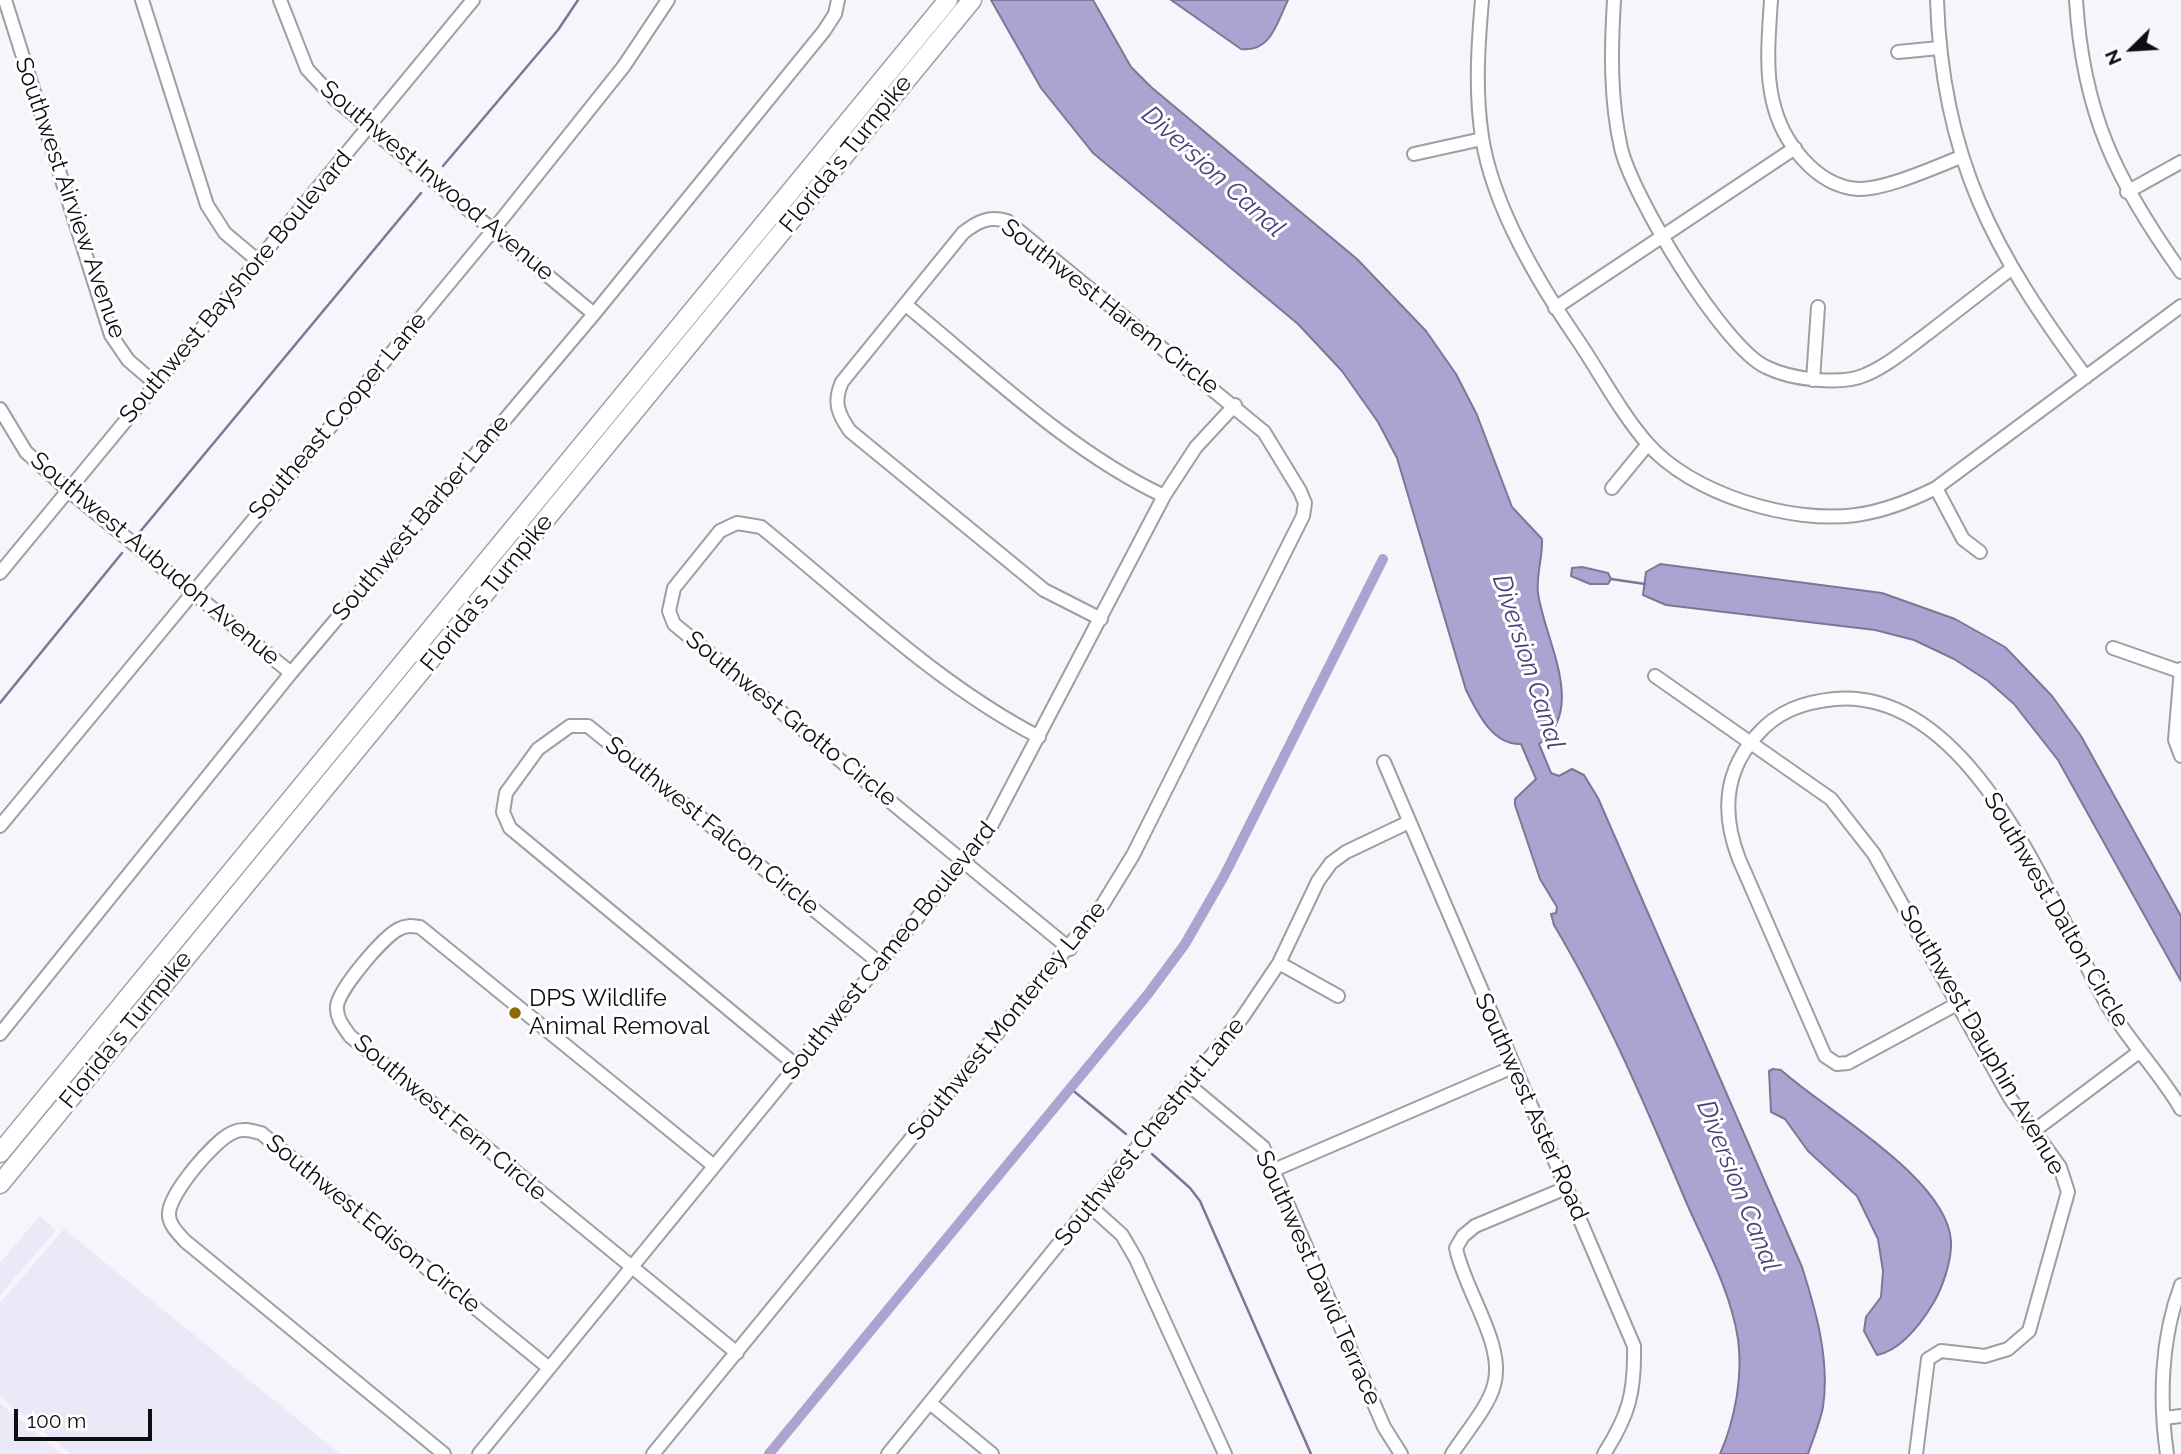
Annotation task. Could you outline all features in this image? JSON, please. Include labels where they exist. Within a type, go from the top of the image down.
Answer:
[{"type":"highway","name":"Florida's Turnpike","points":[[0,1153],[948,0]]},
{"type":"highway","name":"Florida's Turnpike","points":[[0,1184],[970,2]]},
{"type":"street","name":"Southwest Airview Avenue","points":[[5,0],[111,335],[128,360],[156,384]]},
{"type":"street","points":[[142,0],[207,205],[225,233],[257,260]]},
{"type":"street","name":"Southwest Inwood Avenue","points":[[280,0],[307,69],[367,129],[494,229],[594,314]]},
{"type":"street","name":"Southwest Bayshore Boulevard","points":[[0,573],[473,0]]},
{"type":"street","name":"Southeast Cooper Lane","points":[[0,826],[494,229],[624,66],[668,0]]},
{"type":"street","name":"Southwest Barber Lane","points":[[0,1034],[291,673],[594,314],[824,31],[835,14],[838,0]]},
{"type":"street","points":[[1482,0],[1477,70],[1482,139],[1508,221],[1555,308],[1648,444],[1691,478],[1732,497],[1776,511],[1852,516],[1885,510],[1936,488],[2181,306]]},
{"type":"street","points":[[1614,0],[1614,110],[1631,179],[1663,237],[1735,341],[1765,367],[1813,380],[1839,381],[1865,376],[1905,350],[2011,269]]},
{"type":"street","points":[[1771,0],[1773,103],[1795,148],[1822,178],[1858,189],[1902,179],[1961,157]]},
{"type":"street","points":[[1937,0],[1939,48],[1949,111],[1961,157],[1988,225],[2011,269],[2033,307],[2086,377]]},
{"type":"street","points":[[2076,0],[2078,42],[2095,118],[2127,192],[2181,272]]},
{"type":"street","points":[[1898,52],[1939,48]]},
{"type":"street","points":[[1414,153],[1482,139]]},
{"type":"street","points":[[1555,308],[1795,148]]},
{"type":"street","points":[[2127,192],[2181,162]]},
{"type":"street","name":"Southwest Harem Circle","points":[[1101,618],[1044,590],[850,431],[838,414],[836,395],[842,383],[963,233],[976,222],[994,217],[1007,220],[1235,405],[1264,432],[1305,503]]},
{"type":"street","points":[[906,305],[1091,456],[1130,480],[1164,496]]},
{"type":"street","points":[[1813,380],[1818,307]]},
{"type":"street","name":"Southwest Cameo Boulevard","points":[[479,1454],[965,861],[1008,798],[1164,496],[1196,447],[1235,405]]},
{"type":"street","name":"Southwest Aubudon Avenue","points":[[0,409],[26,452],[68,491],[291,673]]},
{"type":"street","points":[[1612,488],[1648,444]]},
{"type":"street","points":[[1936,488],[1963,539],[1980,552]]},
{"type":"street","name":"Southwest Monterrey Lane","points":[[653,1454],[1104,904],[1133,855],[1298,531],[1305,503]]},
{"type":"street","name":"Southwest Grotto Circle","points":[[1040,737],[997,715],[958,688],[761,527],[737,523],[720,531],[674,588],[669,611],[674,624],[1070,948]]},
{"type":"street","points":[[2113,648],[2180,670],[2175,740],[2181,756]]},
{"type":"street","name":"Southwest Dauphin Avenue","points":[[1655,676],[1831,799],[1874,854],[2010,1098],[2060,1167],[2068,1192],[2029,1331],[2008,1349],[1985,1356],[1941,1352],[1931,1356],[1925,1364],[1922,1419],[1916,1454]]},
{"type":"street","name":"Southwest Dalton Circle","points":[[1958,1004],[1843,1065],[1825,1056],[1731,838],[1726,814],[1728,792],[1738,762],[1749,743],[1772,720],[1800,705],[1849,698],[1901,711],[1941,736],[1993,794],[2108,1005],[2181,1109]]},
{"type":"street","name":"Southwest Falcon Circle","points":[[797,1066],[510,828],[503,812],[506,793],[538,749],[570,726],[588,726],[882,965]]},
{"type":"street","name":"Southwest Aster Road","points":[[1384,762],[1634,1346],[1634,1386],[1623,1424],[1604,1454]]},
{"type":"street","name":"Southwest Chestnut Lane","points":[[888,1454],[1191,1086],[1242,1018],[1279,963],[1318,881],[1331,863],[1346,852],[1409,822]]},
{"type":"street","name":"Southwest Fern Circle","points":[[714,1166],[420,927],[407,926],[397,929],[342,992],[337,1005],[338,1018],[350,1036],[737,1353]]},
{"type":"street","points":[[1279,963],[1338,996]]},
{"type":"street","points":[[2035,1130],[2139,1052]]},
{"type":"street","points":[[1274,1170],[1513,1067]]},
{"type":"street","name":"Southwest David Terrace","points":[[1191,1086],[1263,1147],[1384,1427],[1401,1454]]},
{"type":"street","name":"Southwest Edison Circle","points":[[444,1454],[185,1241],[173,1227],[169,1215],[172,1197],[223,1138],[246,1130],[261,1133],[550,1368]]},
{"type":"street","points":[[1452,1454],[1494,1387],[1497,1361],[1460,1270],[1456,1248],[1462,1236],[1475,1226],[1566,1188]]},
{"type":"street","points":[[1091,1208],[1122,1236],[1136,1259],[1224,1454]]},
{"type":"street","points":[[2167,1454],[2163,1380],[2167,1343],[2181,1285]]},
{"type":"street","points":[[930,1403],[992,1454]]},
{"type":"street","points":[[2164,1418],[2181,1416]]},
{"type":"shaded area","points":[[40,1216],[56,1230],[0,1295],[0,1263]]},
{"type":"shaded area","points":[[64,1229],[340,1454],[71,1454],[0,1397],[0,1303]]},
{"type":"shaded area","points":[[0,1403],[62,1454],[0,1454]]},
{"type":"water","name":"Diversion Canal","points":[[991,0],[1093,0],[1131,67],[1151,87],[1357,259],[1426,331],[1456,374],[1477,415],[1512,507],[1542,539],[1538,593],[1562,693],[1560,712],[1553,729],[1539,744],[1551,773],[1559,776],[1572,769],[1584,775],[1598,798],[1802,1267],[1817,1318],[1825,1371],[1823,1407],[1808,1454],[1720,1454],[1734,1412],[1739,1368],[1738,1339],[1730,1304],[1625,1062],[1592,993],[1554,925],[1551,914],[1556,913],[1557,907],[1540,879],[1515,805],[1515,799],[1536,779],[1521,744],[1511,743],[1494,733],[1481,717],[1466,690],[1397,458],[1378,422],[1342,371],[1298,324],[1093,153],[1041,88]]},
{"type":"water","points":[[1171,0],[1288,0],[1266,41],[1251,49],[1241,49]]},
{"type":"water","points":[[1660,564],[1882,593],[1955,619],[2005,647],[2052,696],[2081,736],[2181,916],[2181,981],[2058,760],[2014,704],[1988,681],[1954,659],[1914,640],[1875,630],[1666,605],[1643,595],[1646,572]]},
{"type":"water","points":[[1582,567],[1608,573],[1611,579],[1608,584],[1590,584],[1571,576],[1572,568]]},
{"type":"water","points":[[1781,1070],[1881,1147],[1929,1193],[1944,1217],[1951,1248],[1941,1288],[1917,1326],[1903,1341],[1886,1352],[1877,1355],[1864,1331],[1866,1317],[1881,1297],[1883,1271],[1878,1239],[1857,1196],[1808,1151],[1785,1119],[1771,1112],[1769,1071]]},
{"type":"waterway","points":[[443,166],[558,30],[578,0]]},
{"type":"waterway","points":[[139,533],[421,193]]},
{"type":"waterway","points":[[0,703],[122,553]]},
{"type":"waterway","points":[[769,1454],[1148,994],[1185,944],[1224,876],[1383,559]]},
{"type":"waterway","points":[[1611,579],[1645,584]]},
{"type":"waterway","points":[[1070,1088],[1126,1134]]},
{"type":"waterway","points":[[1152,1154],[1190,1188],[1200,1201],[1311,1454]]},
{"type":"place","name":"DPS Wildlife Animal Removal","points":[[515,1013]]}]
